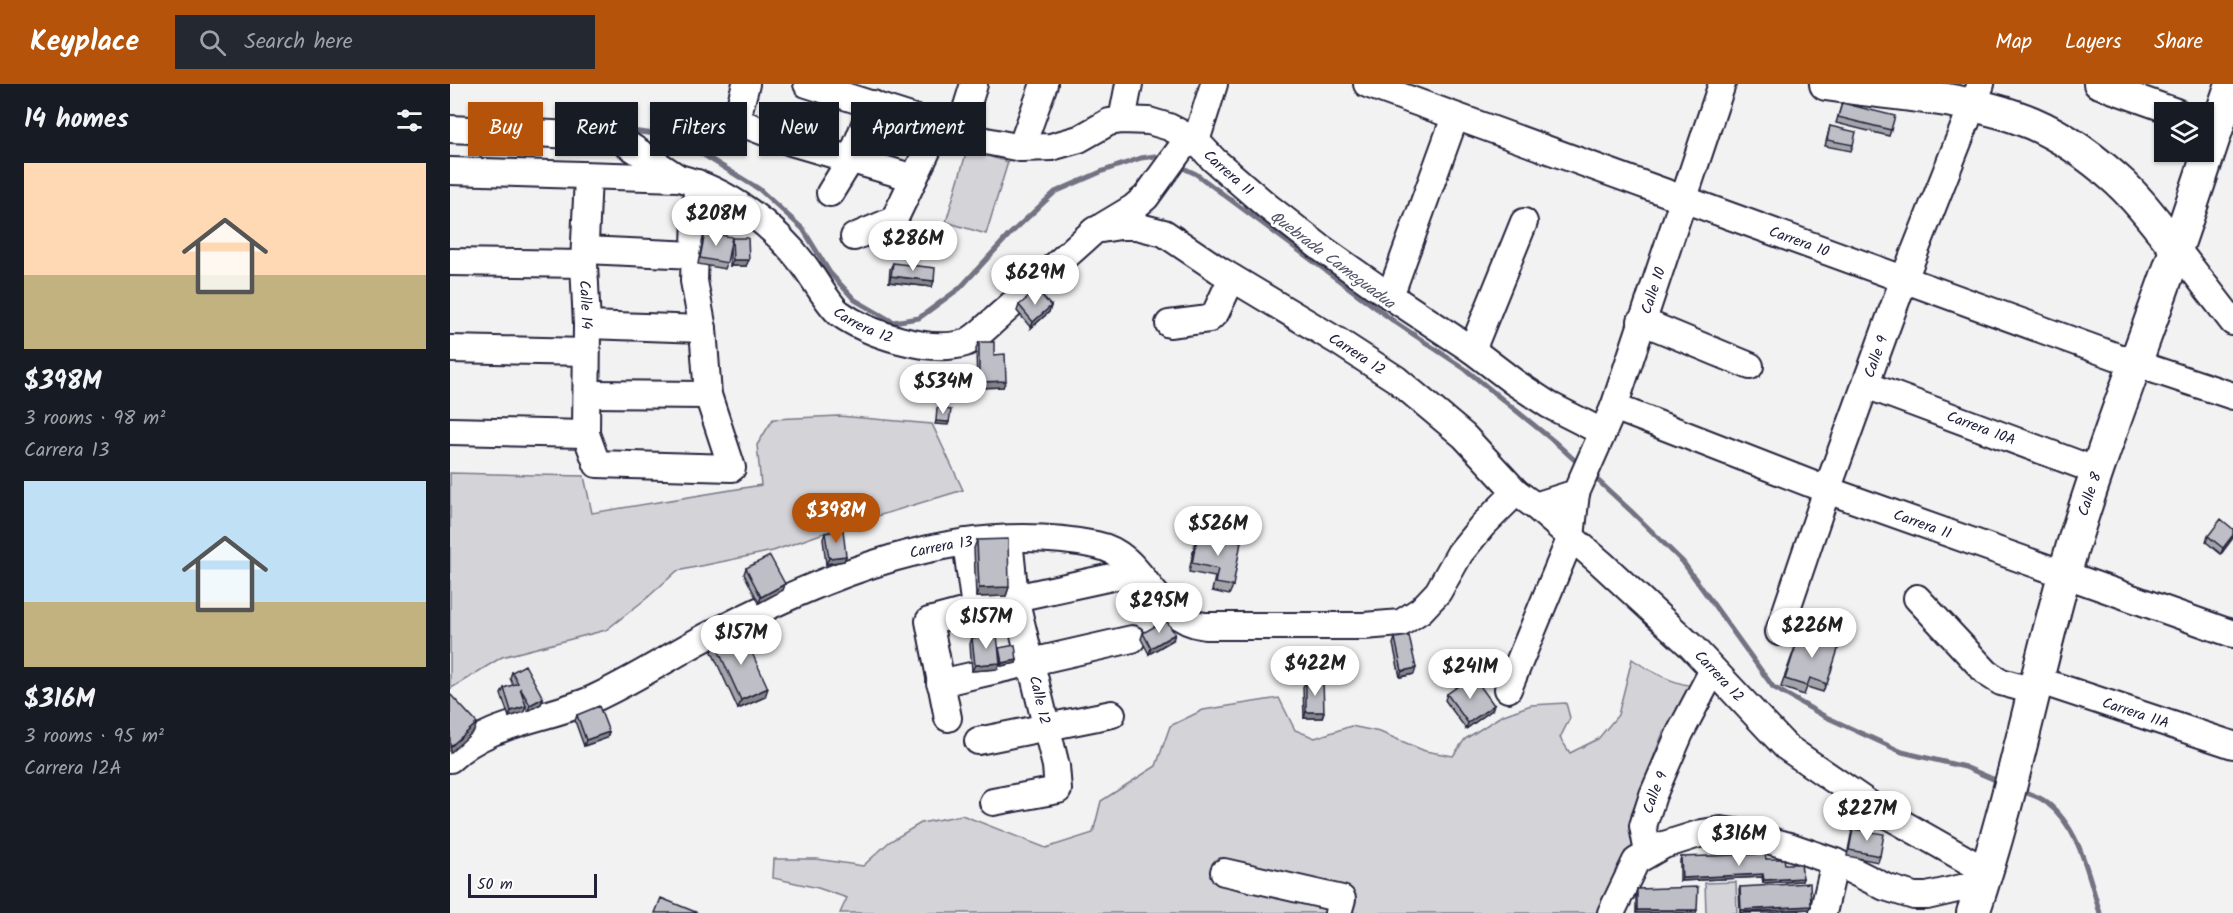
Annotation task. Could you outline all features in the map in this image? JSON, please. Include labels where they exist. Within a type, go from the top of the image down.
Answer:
[{"type":"main road","points":[[1826,84],[1977,95],[2061,139],[2085,155],[2117,180],[2176,248]]},
{"type":"main road","name":"Calle 8","points":[[1972,913],[1985,877],[2065,573],[2097,471],[2232,84]]},
{"type":"street","points":[[746,84],[736,121],[790,142],[914,178]]},
{"type":"street","name":"Carrera 11","points":[[807,84],[866,102]]},
{"type":"street","points":[[964,102],[974,84]]},
{"type":"street","points":[[1021,148],[1044,84]]},
{"type":"street","points":[[1122,120],[1129,84]]},
{"type":"street","points":[[1095,230],[1133,208],[1146,197],[1165,168],[1189,144],[1214,84]]},
{"type":"street","name":"Carrera 10","points":[[1367,84],[1683,201],[2134,363],[2233,396]]},
{"type":"street","name":"Calle 10","points":[[1508,689],[1571,537],[1579,486],[1614,407],[1722,84]]},
{"type":"street","points":[[2097,84],[2154,104]]},
{"type":"street","name":"Calle 9","points":[[1779,632],[1827,490],[1904,279],[1977,95]]},
{"type":"street","points":[[1390,296],[1455,117]]},
{"type":"street","name":"Carrera 11","points":[[986,141],[1021,148],[1051,147],[1078,139],[1109,122],[1149,120],[1169,127],[1189,144],[1214,160],[1267,206],[1321,248],[1472,350],[1598,443]]},
{"type":"street","name":"Carrera 12","points":[[450,129],[555,134]]},
{"type":"street","name":"Carrera 12","points":[[638,150],[688,180],[723,195],[778,236],[801,261],[837,311],[854,322],[887,335],[905,341],[936,346],[955,345],[974,338],[1095,230],[1120,225],[1136,226],[1164,233],[1232,278],[1396,379],[1464,436],[1525,499],[1571,537],[1692,647],[1786,747],[1875,808],[1985,877]]},
{"type":"street","points":[[615,177],[628,156]]},
{"type":"street","points":[[830,193],[852,156]]},
{"type":"street","points":[[854,237],[894,220],[914,178],[930,156]]},
{"type":"street","name":"Carrera 12","points":[[450,171],[688,180]]},
{"type":"street","name":"Calle 14","points":[[586,434],[587,325],[584,257],[588,176]]},
{"type":"street","points":[[450,432],[586,434],[597,464],[732,468],[708,395],[703,329],[694,280],[695,255],[688,180]]},
{"type":"street","points":[[1472,350],[1524,222]]},
{"type":"street","points":[[2176,248],[2233,322]]},
{"type":"street","points":[[450,262],[695,255]]},
{"type":"street","points":[[1169,324],[1209,320],[1216,312],[1232,278]]},
{"type":"street","points":[[1641,321],[1750,366]]},
{"type":"street","points":[[587,325],[703,329]]},
{"type":"street","points":[[450,349],[586,352]]},
{"type":"street","name":"Carrera 10A","points":[[1866,385],[2097,471]]},
{"type":"street","points":[[586,394],[708,395]]},
{"type":"street","name":"Carrera 11","points":[[1614,407],[1827,490],[2233,634]]},
{"type":"street","points":[[1525,499],[1579,486]]},
{"type":"street","name":"Carrera 13","points":[[450,759],[476,739],[493,731],[588,701],[619,687],[704,638],[767,607],[838,576],[907,553],[966,542],[1041,538],[1071,541],[1110,549],[1122,555],[1165,606],[1178,618],[1190,624],[1205,626],[1390,625],[1410,619],[1421,610],[1438,592],[1460,553],[1482,526],[1525,499]]},
{"type":"street","name":"Calle 12","points":[[993,802],[1058,790],[1056,766],[1015,598],[1009,539]]},
{"type":"street","points":[[966,542],[975,608]]},
{"type":"street","points":[[948,718],[929,621],[1015,598],[1121,575]]},
{"type":"street","name":"Carrera 11A","points":[[1917,598],[1987,673],[2001,682],[2036,685],[2233,745]]},
{"type":"street","points":[[940,683],[1132,639]]},
{"type":"street","name":"Calle 9","points":[[1642,857],[1643,826],[1653,795],[1680,733],[1713,670]]},
{"type":"street","points":[[978,741],[1112,714]]},
{"type":"street","points":[[1611,912],[1642,857],[1684,838],[1721,831],[1743,833],[1835,862],[1885,887],[1908,904],[1985,877]]},
{"type":"street","points":[[1823,913],[1835,862]]},
{"type":"street","points":[[1224,872],[1341,899],[1338,913]]},
{"type":"shaded area","points":[[965,156],[986,156],[1008,162],[986,234],[946,222]]},
{"type":"shaded area","points":[[839,416],[932,424],[963,490],[838,528],[773,551],[677,571],[606,630],[502,657],[450,689],[450,473],[584,476],[592,513],[761,485],[757,445],[773,419]]},
{"type":"shaded area","points":[[1632,659],[1664,677],[1699,687],[1663,733],[1631,815],[1639,849],[1600,913],[840,913],[847,898],[818,888],[773,878],[774,859],[817,859],[863,866],[889,842],[921,823],[962,815],[1046,848],[1093,833],[1101,801],[1156,766],[1170,726],[1203,710],[1279,698],[1295,730],[1315,738],[1351,726],[1380,732],[1425,751],[1453,756],[1465,739],[1501,716],[1531,705],[1566,703],[1570,718],[1560,738],[1570,753],[1598,739],[1618,715]]},
{"type":"shaded area","points":[[1736,882],[1737,913],[1706,913],[1705,883]]},
{"type":"building","points":[[1842,103],[1895,116],[1891,130],[1838,117]]},
{"type":"building","points":[[1830,126],[1856,132],[1853,145],[1827,140]]},
{"type":"building","points":[[705,232],[732,237],[727,263],[700,258]]},
{"type":"building","points":[[732,238],[748,238],[749,260],[733,260]]},
{"type":"building","points":[[893,263],[935,268],[934,281],[891,276]]},
{"type":"building","points":[[1037,290],[1051,306],[1033,322],[1019,305]]},
{"type":"building","points":[[979,342],[994,342],[994,355],[1005,354],[1006,381],[979,382]]},
{"type":"building","points":[[937,408],[951,410],[949,422],[936,421]]},
{"type":"building","points":[[2221,519],[2233,529],[2233,535],[2223,548],[2208,536]]},
{"type":"building","points":[[843,530],[846,556],[829,558],[825,533]]},
{"type":"building","points":[[1198,534],[1241,542],[1233,586],[1215,583],[1218,569],[1192,563]]},
{"type":"building","points":[[1008,539],[1009,587],[979,588],[977,540]]},
{"type":"building","points":[[770,556],[785,584],[761,597],[746,568]]},
{"type":"building","points":[[1166,620],[1175,634],[1151,648],[1143,633]]},
{"type":"building","points":[[1801,630],[1840,643],[1827,684],[1810,678],[1807,686],[1785,679]]},
{"type":"building","points":[[742,631],[768,688],[741,700],[715,643]]},
{"type":"building","points":[[997,635],[1000,663],[975,665],[972,638]]},
{"type":"building","points":[[1409,636],[1416,668],[1402,671],[1395,638]]},
{"type":"building","points":[[1015,645],[1017,660],[1002,663],[999,648]]},
{"type":"building","points":[[525,665],[543,698],[530,705],[520,688],[526,706],[511,711],[504,688],[518,683],[512,672]]},
{"type":"building","points":[[1473,676],[1494,705],[1468,723],[1447,694]]},
{"type":"building","points":[[1306,681],[1323,681],[1324,712],[1306,712]]},
{"type":"building","points":[[450,694],[477,723],[450,747]]},
{"type":"building","points":[[599,706],[609,732],[586,740],[577,715]]},
{"type":"building","points":[[1853,829],[1884,834],[1880,856],[1849,850]]},
{"type":"building","points":[[1765,854],[1766,859],[1784,859],[1785,864],[1801,864],[1803,878],[1764,880],[1763,874],[1682,878],[1681,857]]},
{"type":"building","points":[[1810,883],[1811,906],[1741,910],[1740,887]]},
{"type":"building","points":[[1698,887],[1697,910],[1637,910],[1637,889]]},
{"type":"building","points":[[661,898],[698,913],[655,913]]},
{"type":"building","points":[[1799,910],[1800,913],[1744,913],[1744,912]]},
{"type":"waterway","name":"Quebrada Cameguadua","points":[[638,132],[673,136],[759,189],[803,229],[830,273],[855,300],[893,322],[919,318],[960,288],[1009,235],[1055,192],[1103,171],[1141,158],[1155,156],[1163,159]]},
{"type":"waterway","name":"Quebrada Cameguadua","points":[[1177,165],[1196,174],[1395,322],[1465,369],[1580,465]]},
{"type":"waterway","name":"Quebrada Cameguadua","points":[[1592,475],[1683,562],[1773,687],[1824,716],[1902,752],[1965,767],[2000,782]]},
{"type":"waterway","name":"Quebrada Cameguadua","points":[[2020,790],[2043,800],[2058,813],[2067,825],[2087,868],[2100,913]]}]
